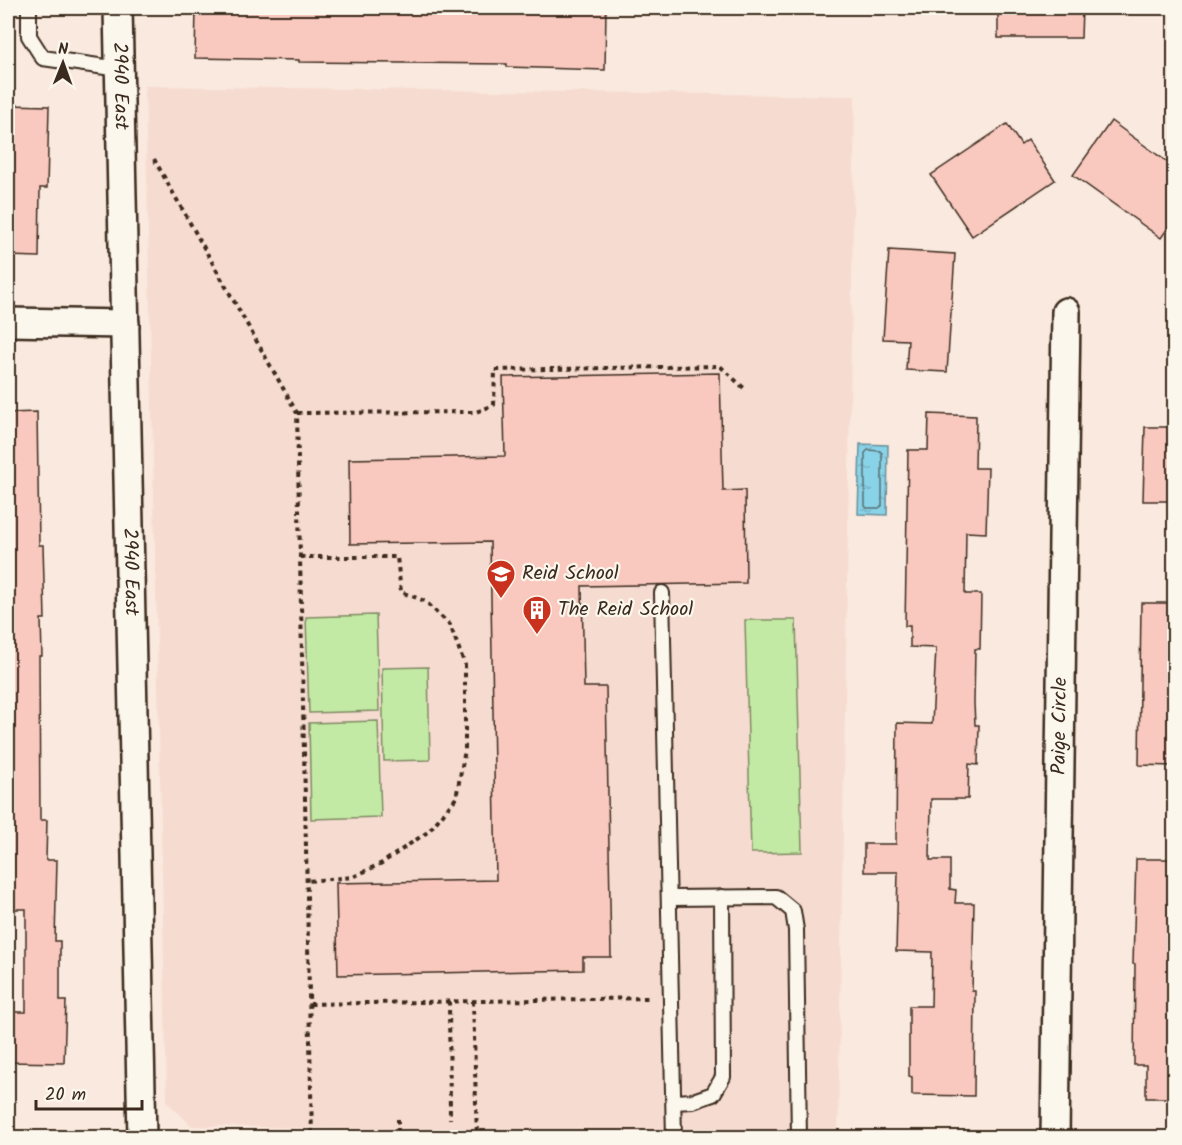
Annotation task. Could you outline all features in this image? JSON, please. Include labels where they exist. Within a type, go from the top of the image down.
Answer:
[{"type":"street","name":"2940 East","points":[[118,8],[142,1137]]},
{"type":"street","name":"Paige Circle","points":[[1055,1137],[1066,312]]},
{"type":"street","points":[[8,322],[125,324]]},
{"type":"lane","points":[[29,8],[29,36],[44,58],[119,69]]},
{"type":"lane","points":[[662,593],[674,1137]]},
{"type":"lane","points":[[674,1102],[693,1101],[713,1094],[723,1077],[722,897]]},
{"type":"lane","points":[[670,898],[776,897],[793,911],[796,930],[799,1137]]},
{"type":"path","points":[[121,140],[144,141],[297,413],[312,1137]]},
{"type":"path","points":[[297,413],[476,412],[494,405],[495,370],[720,366],[746,390]]},
{"type":"path","points":[[300,557],[397,557],[401,592],[425,601],[450,625],[465,665],[465,750],[456,798],[429,831],[382,863],[353,877],[307,881]]},
{"type":"path","points":[[310,1004],[672,997]]},
{"type":"path","points":[[449,1001],[450,1119]]},
{"type":"path","points":[[473,1001],[477,1137]]},
{"type":"path","points":[[398,1119],[398,1137]]},
{"type":"shaded area","name":"Reid School","points":[[145,86],[855,96],[838,1137],[192,1126],[167,1102]]},
{"type":"green space","points":[[376,615],[379,711],[309,713],[306,617]]},
{"type":"green space","points":[[745,620],[796,620],[802,852],[751,853]]},
{"type":"green space","points":[[428,667],[430,760],[384,761],[382,668]]},
{"type":"green space","points":[[378,721],[381,817],[311,819],[309,723]]},
{"type":"water","points":[[860,444],[888,445],[887,515],[858,514]]},
{"type":"building","points":[[196,8],[606,8],[605,70],[507,67],[507,64],[299,62],[299,60],[195,58]]},
{"type":"building","points":[[998,8],[1082,8],[1081,38],[998,38]]},
{"type":"building","points":[[8,105],[49,106],[47,188],[40,188],[39,257],[8,256]]},
{"type":"building","points":[[1111,121],[1174,167],[1174,219],[1161,238],[1073,175]]},
{"type":"building","points":[[1007,124],[1021,145],[1028,140],[1055,180],[972,236],[931,175]]},
{"type":"building","points":[[889,250],[955,254],[947,372],[906,370],[908,340],[883,339]]},
{"type":"building","name":"The Reid School","points":[[720,373],[723,491],[745,490],[746,583],[582,586],[584,687],[606,687],[611,957],[583,957],[583,970],[338,975],[336,883],[496,880],[490,542],[350,544],[349,459],[505,456],[503,377]]},
{"type":"building","points":[[37,412],[39,545],[43,545],[45,619],[41,619],[42,656],[39,656],[40,820],[47,820],[46,860],[57,860],[55,941],[60,941],[60,1001],[66,1001],[64,1063],[8,1062],[8,1012],[26,1012],[26,909],[8,909],[8,413]]},
{"type":"building","points":[[929,414],[976,416],[975,468],[988,468],[986,533],[966,532],[965,594],[981,594],[980,649],[975,649],[974,703],[975,725],[979,725],[978,765],[969,764],[968,799],[931,799],[930,860],[950,860],[950,889],[956,890],[955,903],[974,903],[972,991],[975,991],[974,1096],[912,1095],[912,1077],[909,1076],[909,1006],[931,1006],[932,952],[896,951],[898,872],[864,872],[864,844],[896,844],[897,723],[932,724],[936,648],[910,647],[910,626],[905,626],[908,450],[928,450]]},
{"type":"building","points":[[1145,427],[1174,427],[1174,501],[1143,501]]},
{"type":"building","points":[[1141,603],[1174,603],[1174,766],[1139,765]]},
{"type":"building","points":[[1136,859],[1174,859],[1174,1098],[1146,1098],[1146,1065],[1134,1065],[1135,964],[1133,964]]},
{"type":"place","name":"Reid School","points":[[501,600]]},
{"type":"place","name":"The Reid School","points":[[537,636]]}]
